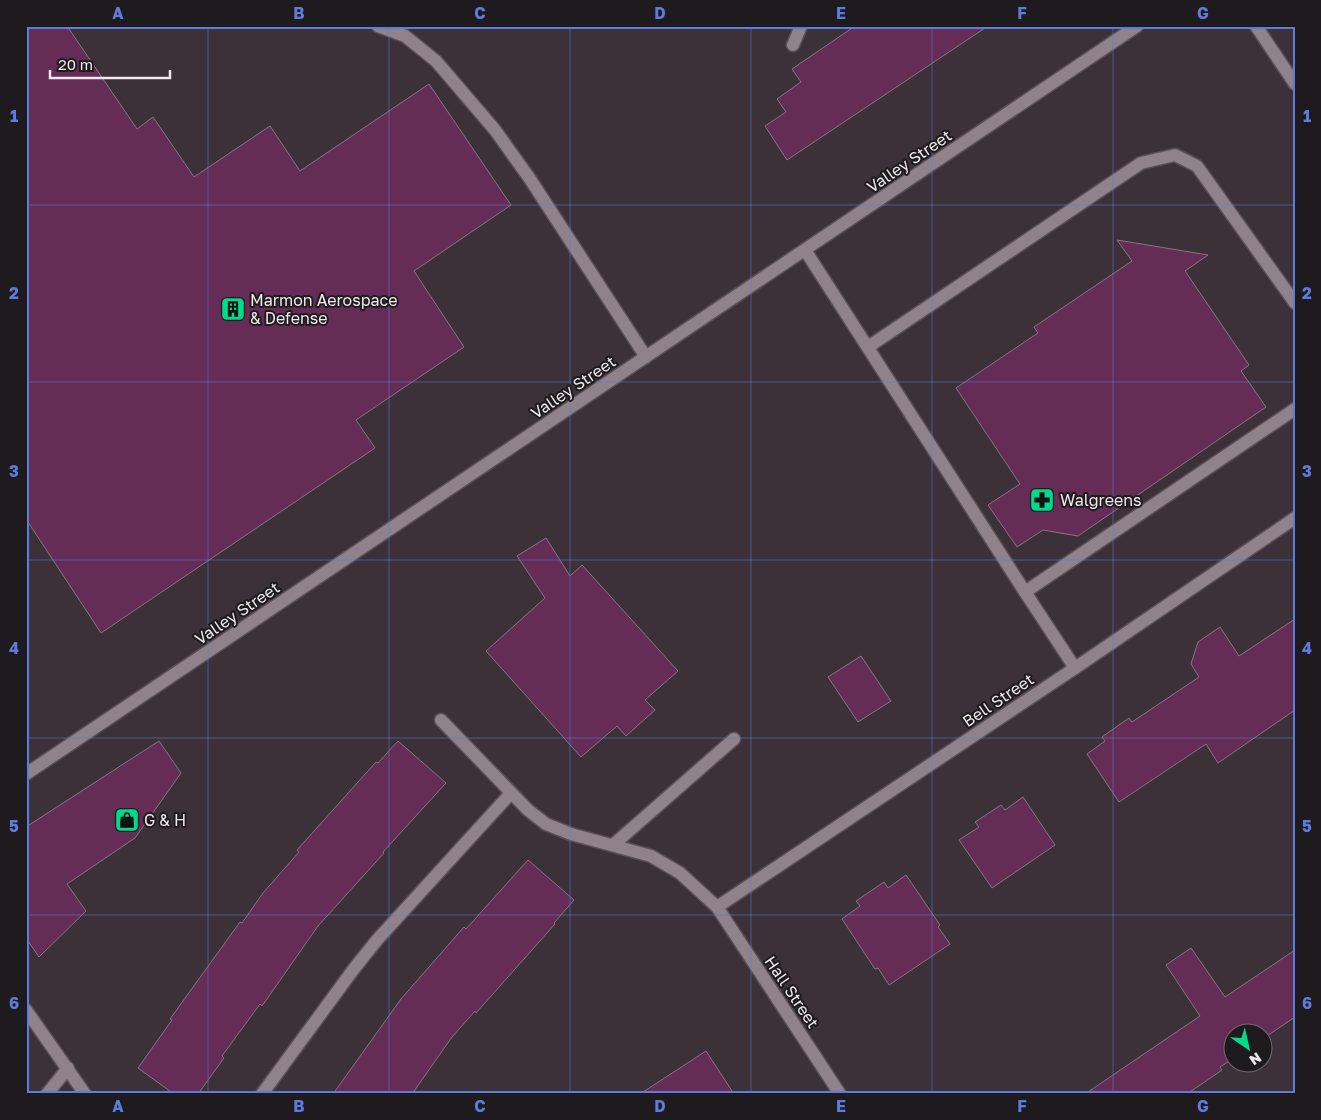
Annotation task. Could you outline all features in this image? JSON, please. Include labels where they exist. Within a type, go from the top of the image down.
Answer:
[{"type":"main road","points":[[378,26],[405,36],[436,61],[495,130],[530,179],[646,357]]},
{"type":"main road","points":[[793,46],[801,26]]},
{"type":"main road","name":"Valley Street","points":[[26,774],[1137,26]]},
{"type":"main road","points":[[1256,26],[1295,84]]},
{"type":"main road","points":[[868,347],[1141,163],[1175,155],[1197,166],[1295,303]]},
{"type":"main road","points":[[806,250],[1025,592],[1076,668]]},
{"type":"main road","points":[[1025,592],[1295,409]]},
{"type":"main road","name":"Bell Street","points":[[717,907],[1076,668],[1295,518]]},
{"type":"main road","name":"Hall Street","points":[[441,720],[528,810],[546,824],[571,834],[651,856],[680,873],[717,907],[840,1094]]},
{"type":"main road","points":[[614,845],[734,739]]},
{"type":"main road","points":[[262,1094],[377,940],[511,793]]},
{"type":"main road","points":[[26,1010],[85,1094]]},
{"type":"main road","points":[[47,1094],[68,1068]]},
{"type":"building","name":"Marmon Aerospace & Defense","points":[[26,26],[67,26],[137,129],[153,117],[194,177],[270,126],[300,171],[429,84],[511,205],[414,271],[464,347],[356,420],[375,448],[101,633],[26,519]]},
{"type":"building","points":[[855,26],[988,26],[787,160],[765,126],[786,112],[777,99],[801,82],[792,69]]},
{"type":"building","name":"Walgreens","points":[[1117,240],[1208,255],[1185,271],[1249,365],[1241,371],[1266,407],[1078,536],[1043,530],[1017,547],[988,505],[1020,484],[956,388],[1038,333],[1034,327],[1132,261]]},
{"type":"building","points":[[546,538],[570,576],[582,565],[678,671],[645,700],[655,710],[626,736],[617,726],[581,757],[486,651],[545,598],[517,556]]},
{"type":"building","points":[[1295,619],[1295,710],[1218,763],[1206,744],[1119,802],[1087,754],[1105,741],[1102,737],[1129,718],[1132,722],[1199,677],[1191,664],[1198,642],[1220,627],[1239,656]]},
{"type":"building","points":[[861,656],[891,701],[858,722],[828,677]]},
{"type":"building","points":[[159,741],[181,773],[135,838],[67,884],[86,911],[39,957],[26,938],[26,827]]},
{"type":"building","points":[[398,741],[446,783],[318,926],[262,1006],[260,1004],[222,1056],[224,1058],[198,1094],[174,1094],[138,1068],[172,1020],[170,1019],[240,922],[242,923],[263,893],[299,852],[297,850],[376,762],[378,763]]},
{"type":"building","points":[[1023,797],[1055,845],[992,888],[959,840],[979,827],[975,822],[1001,805],[1005,810]]},
{"type":"building","points":[[528,860],[574,900],[555,924],[476,1013],[475,1011],[452,1037],[412,1094],[333,1094],[401,999],[464,927],[466,929]]},
{"type":"building","points":[[906,875],[940,925],[938,927],[950,944],[889,985],[878,968],[875,969],[842,919],[860,906],[856,901],[884,882],[888,888]]},
{"type":"building","points":[[1191,948],[1225,997],[1295,950],[1295,1017],[1274,1031],[1274,1022],[1224,1022],[1224,1064],[1220,1067],[1222,1070],[1187,1094],[1085,1094],[1200,1016],[1166,965]]},
{"type":"building","points":[[706,1051],[734,1094],[640,1094]]},
{"type":"place","name":"Marmon Aerospace & Defense","points":[[233,309]]},
{"type":"place","name":"Walgreens","points":[[1042,500]]},
{"type":"place","name":"G & H","points":[[127,820]]}]
